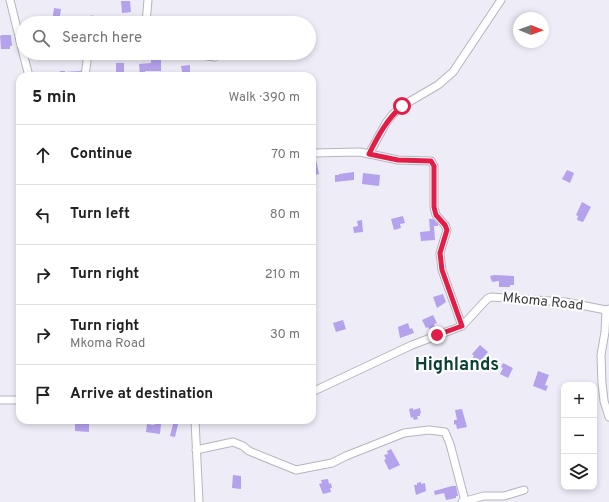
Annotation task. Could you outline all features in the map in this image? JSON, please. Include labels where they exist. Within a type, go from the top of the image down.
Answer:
[{"type":"street","points":[[10,0],[16,24]]},
{"type":"street","points":[[147,16],[148,0]]},
{"type":"street","points":[[369,154],[386,123],[393,114],[402,106],[438,85],[453,72],[501,0]]},
{"type":"street","points":[[25,60],[28,72]]},
{"type":"street","points":[[86,72],[87,60]]},
{"type":"street","points":[[316,152],[360,152],[398,160],[432,162],[434,166],[434,207],[436,215],[445,225],[447,230],[440,253],[442,270],[462,326]]},
{"type":"street","name":"Mkoma Road","points":[[316,390],[412,345],[462,326],[487,299],[491,297],[565,302],[608,309]]},
{"type":"street","points":[[608,309],[601,355],[601,376],[604,401],[609,417]]},
{"type":"street","points":[[0,400],[16,400]]},
{"type":"street","points":[[194,424],[199,502]]},
{"type":"street","points":[[196,450],[233,442],[243,446],[249,451],[296,470],[332,463],[404,433],[429,430],[445,432],[450,444],[464,501],[484,496],[504,496],[524,490]]},
{"type":"building","points":[[121,1],[130,1],[131,12],[122,13]]},
{"type":"building","points":[[54,8],[61,9],[60,16],[53,16]]},
{"type":"building","points":[[11,35],[12,46],[10,46],[10,49],[1,49],[0,36]]},
{"type":"building","points":[[151,60],[161,60],[161,71],[140,72],[139,64],[151,63]]},
{"type":"building","points":[[116,63],[124,63],[124,72],[116,72]]},
{"type":"building","points":[[190,65],[190,72],[182,72],[181,66]]},
{"type":"building","points":[[316,159],[319,174],[316,175]]},
{"type":"building","points":[[567,170],[574,173],[570,183],[562,179]]},
{"type":"building","points":[[354,172],[354,180],[335,182],[335,175]]},
{"type":"building","points":[[363,173],[380,175],[379,186],[362,184]]},
{"type":"building","points":[[582,202],[591,207],[583,222],[577,220],[578,216],[576,215]]},
{"type":"building","points":[[403,216],[405,223],[400,224],[401,228],[394,230],[391,219]]},
{"type":"building","points":[[429,219],[433,219],[438,224],[438,226],[434,226],[435,240],[421,241],[420,232],[430,231]]},
{"type":"building","points":[[362,220],[363,232],[354,233],[353,227],[358,226],[357,221]]},
{"type":"building","points":[[490,276],[514,276],[514,285],[510,285],[510,287],[499,287],[499,281],[492,282]]},
{"type":"building","points":[[443,294],[446,302],[437,308],[433,297]]},
{"type":"building","points":[[433,315],[437,323],[434,324],[435,327],[429,329],[428,327],[426,328],[422,320]]},
{"type":"building","points":[[343,320],[346,329],[336,332],[333,323]]},
{"type":"building","points":[[408,323],[410,329],[412,328],[414,333],[400,338],[398,327]]},
{"type":"building","points":[[480,345],[488,352],[478,364],[472,359],[474,356],[472,354]]},
{"type":"building","points":[[503,363],[513,368],[508,378],[500,374],[503,368],[501,367]]},
{"type":"building","points":[[538,371],[549,375],[545,385],[548,386],[546,391],[533,386]]},
{"type":"building","points":[[413,408],[413,410],[420,408],[421,413],[420,416],[417,416],[418,419],[414,420],[413,417],[411,418],[409,409]]},
{"type":"building","points":[[462,409],[467,427],[457,429],[456,424],[454,425],[454,420],[457,420],[455,410]]},
{"type":"building","points":[[75,424],[89,424],[89,432],[75,431]]},
{"type":"building","points":[[147,424],[161,424],[160,434],[146,432]]},
{"type":"building","points":[[173,424],[178,424],[175,437],[170,436]]},
{"type":"building","points":[[391,449],[400,465],[389,470],[384,460],[386,459],[384,455],[388,454],[387,451]]},
{"type":"building","points":[[233,475],[241,476],[241,489],[232,488]]},
{"type":"building","points":[[328,479],[329,484],[331,483],[331,492],[323,494],[319,484],[322,483],[321,480]]},
{"type":"building","points":[[421,482],[421,484],[425,483],[426,491],[416,495],[414,485]]},
{"type":"building","points":[[456,486],[458,496],[456,496],[456,498],[446,500],[444,493],[435,495],[434,491]]},
{"type":"district","name":"Highlands","points":[[457,365]]},
{"type":"route","points":[[402,106],[386,123],[369,154],[382,158],[398,160],[431,161],[434,166],[434,207],[436,215],[445,225],[447,230],[440,248],[442,270],[462,326],[437,335]]}]
